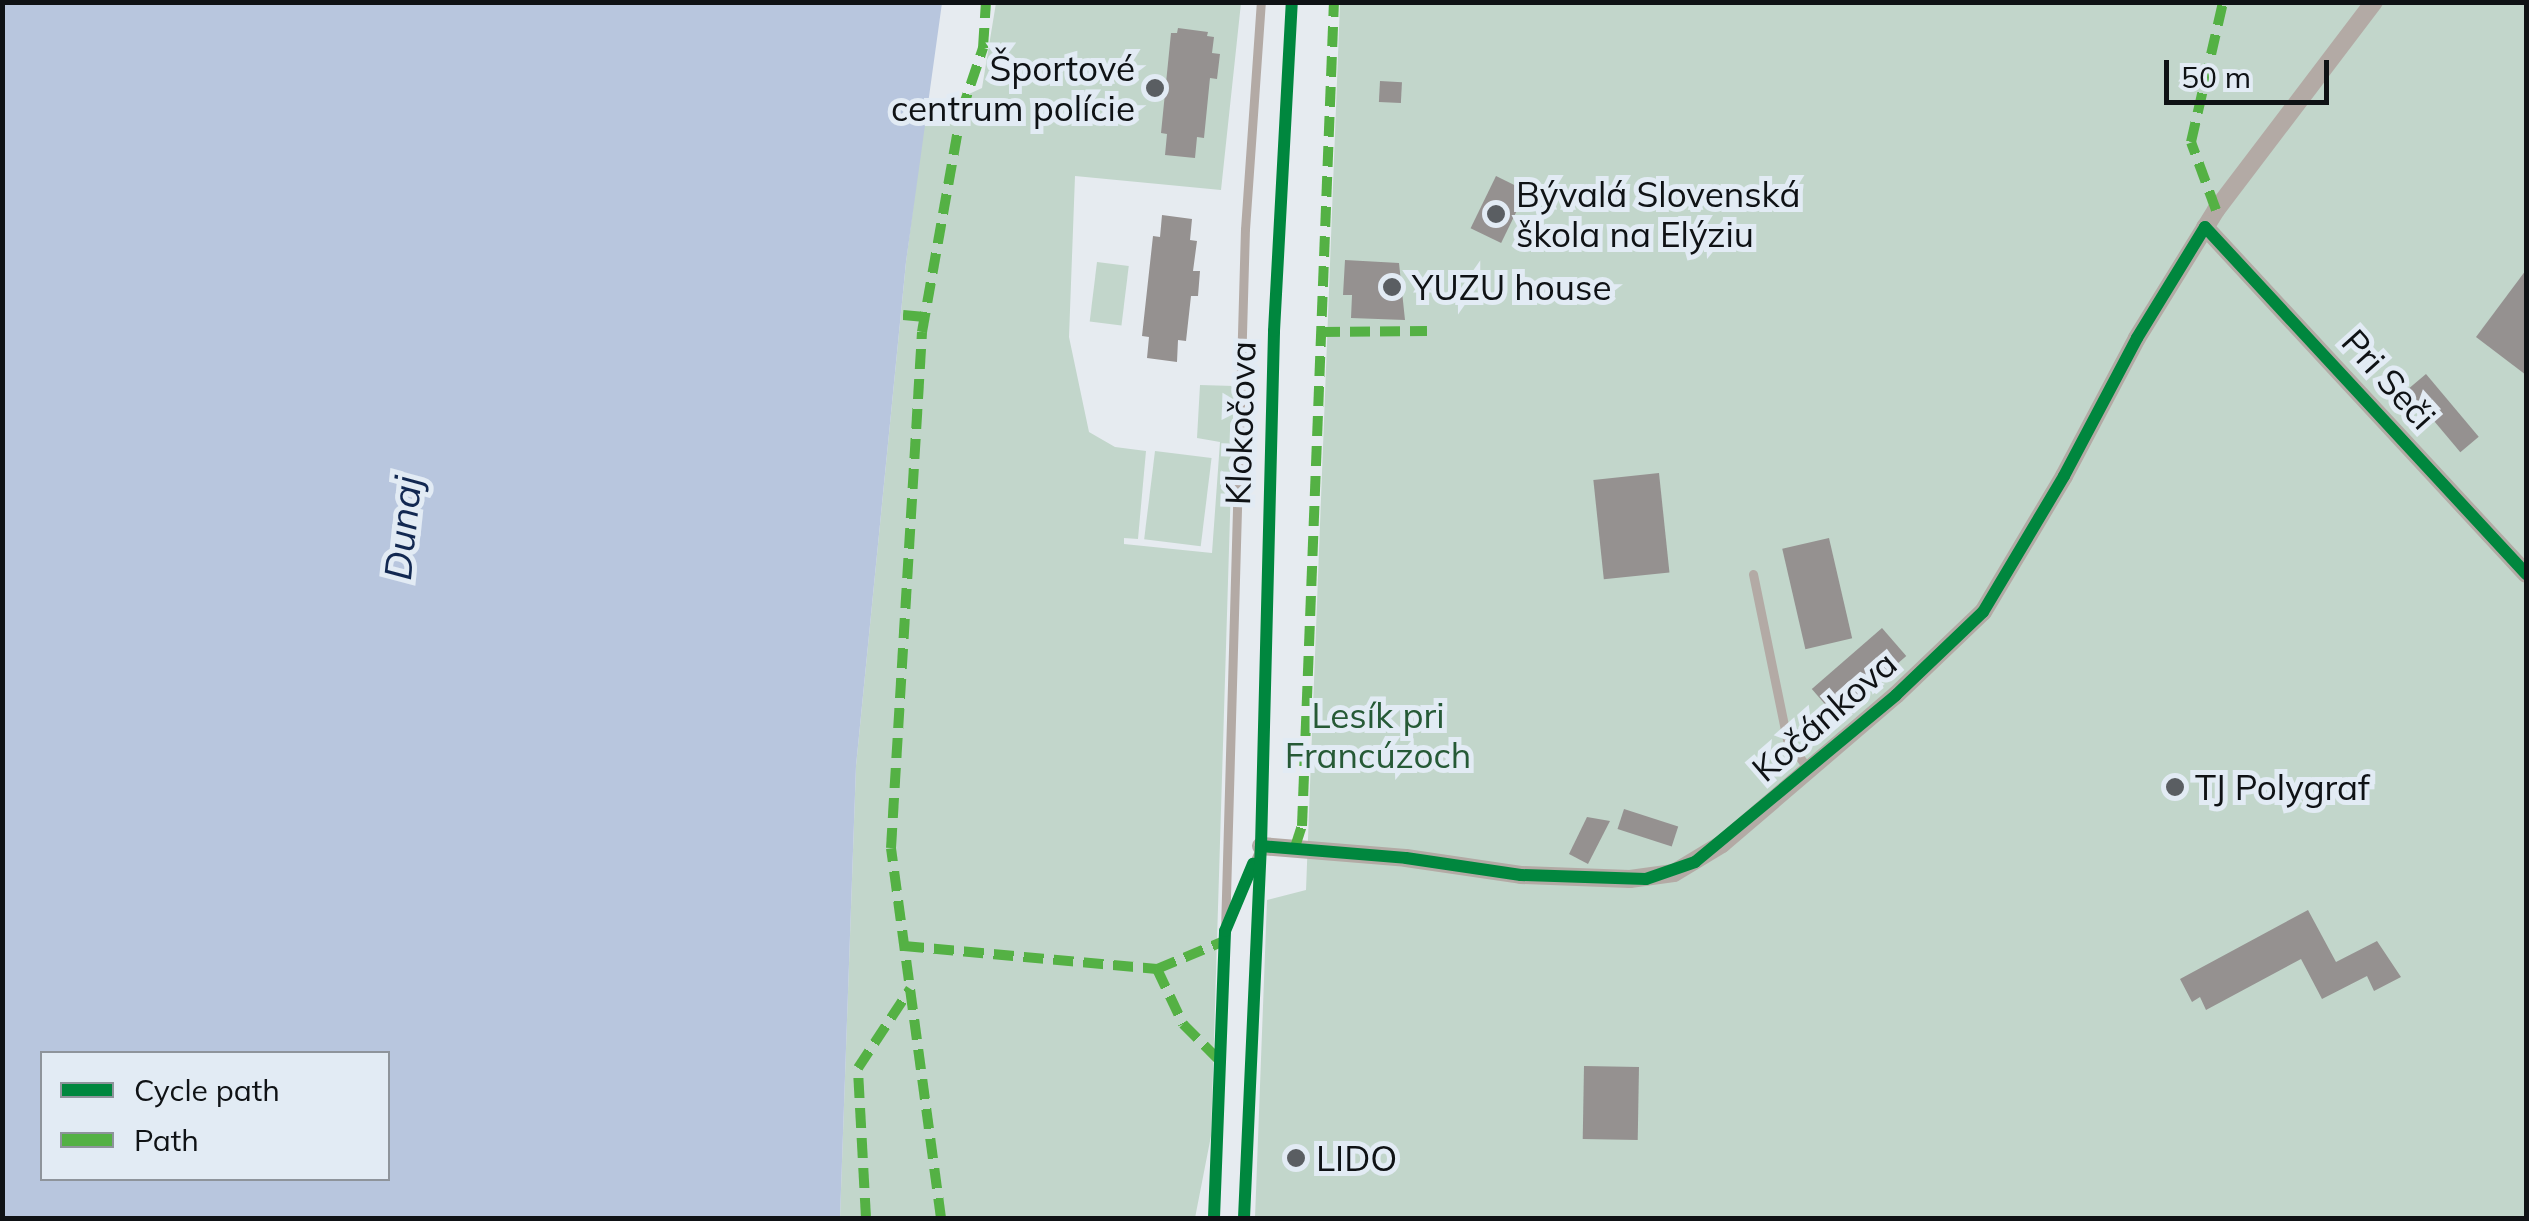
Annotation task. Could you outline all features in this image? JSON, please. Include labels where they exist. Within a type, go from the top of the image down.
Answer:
[{"type":"street","points":[[2205,227],[2374,2]]},
{"type":"street","name":"Pri Seči","points":[[2205,227],[2526,574]]},
{"type":"street","name":"Kočánkova","points":[[1261,846],[1406,858],[1521,876],[1646,879],[1696,862],[1809,770],[1983,612],[2064,476],[2137,338],[2205,227]]},
{"type":"lane","name":"Klokočova","points":[[1214,1218],[1245,229],[1261,2]]},
{"type":"lane","points":[[1753,574],[1787,739],[1809,770]]},
{"type":"lane","points":[[1224,931],[1261,846]]},
{"type":"green space","points":[[996,3],[1241,3],[1221,190],[1075,176],[1069,337],[1089,432],[1115,447],[1146,451],[1138,539],[1124,538],[1124,544],[1212,553],[1220,442],[1197,438],[1200,385],[1234,386],[1211,1136],[1195,1218],[840,1218],[856,766],[906,262],[925,114],[982,88]]},
{"type":"green space","name":"Lesík pri Francúzoch","points":[[1340,3],[2526,3],[2526,1218],[1255,1218],[1267,900],[1306,890]]},
{"type":"green space","points":[[1097,262],[1129,266],[1121,325],[1090,322]]},
{"type":"green space","points":[[1155,451],[1212,458],[1201,546],[1144,539]]},
{"type":"water","name":"Dunaj","points":[[2,3],[942,3],[906,262],[856,766],[840,1218],[3,1218]]},
{"type":"building","points":[[1178,28],[1208,32],[1207,36],[1214,37],[1212,53],[1220,54],[1217,79],[1210,78],[1204,138],[1197,137],[1195,158],[1165,155],[1167,134],[1161,133],[1171,33],[1177,33]]},
{"type":"building","points":[[1380,81],[1402,82],[1401,103],[1379,102]]},
{"type":"building","name":"Bývalá Slovenská škola na Elýziu","points":[[1496,176],[1527,191],[1501,243],[1471,228]]},
{"type":"building","points":[[1162,215],[1192,219],[1190,240],[1197,241],[1193,271],[1200,271],[1198,296],[1191,296],[1186,341],[1178,340],[1177,362],[1147,358],[1149,337],[1142,336],[1153,236],[1160,237]]},
{"type":"building","name":"YUZU house","points":[[1345,260],[1399,263],[1405,320],[1351,318],[1352,295],[1343,295]]},
{"type":"building","points":[[2526,270],[2526,375],[2476,337]]},
{"type":"building","points":[[2426,374],[2479,437],[2460,452],[2408,389]]},
{"type":"building","points":[[1659,473],[1669,572],[1604,579],[1593,480]]},
{"type":"building","points":[[1829,538],[1852,638],[1805,649],[1782,549]]},
{"type":"building","points":[[1882,628],[1906,656],[1836,717],[1812,689]]},
{"type":"building","points":[[1624,809],[1678,827],[1672,847],[1618,829]]},
{"type":"building","points":[[1587,817],[1610,821],[1588,864],[1569,854]]},
{"type":"building","points":[[2308,910],[2336,962],[2377,941],[2401,977],[2374,991],[2367,976],[2322,999],[2301,959],[2206,1010],[2200,997],[2192,1002],[2180,979]]},
{"type":"building","points":[[1584,1066],[1639,1067],[1638,1140],[1583,1139]]},
{"type":"marked path","points":[[941,1218],[891,848],[922,332],[961,113],[983,48],[986,2]]},
{"type":"marked path","points":[[1295,847],[1302,826],[1334,2]]},
{"type":"marked path","points":[[2216,210],[2191,142],[2223,2]]},
{"type":"marked path","points":[[903,315],[925,317]]},
{"type":"marked path","points":[[1320,332],[1427,331]]},
{"type":"marked path","points":[[1157,969],[1224,941]]},
{"type":"marked path","points":[[904,946],[1157,969],[1183,1024],[1221,1062]]},
{"type":"marked path","points":[[866,1218],[858,1068],[910,989]]},
{"type":"cycle path","points":[[1244,1218],[1261,846],[1274,331],[1292,2]]},
{"type":"cycle path","points":[[1261,846],[1406,858],[1521,875],[1646,879],[1695,862],[1896,695],[1983,612],[2064,476],[2137,338],[2205,227],[2526,574]]},
{"type":"cycle path","points":[[1214,1218],[1225,931],[1253,864]]},
{"type":"place","name":"Športové centrum polície","points":[[1155,88]]},
{"type":"place","name":"Bývalá Slovenská škola na Elýziu","points":[[1496,214]]},
{"type":"place","name":"YUZU house","points":[[1392,287]]},
{"type":"place","name":"TJ Polygraf","points":[[2175,787]]},
{"type":"place","name":"LIDO","points":[[1296,1158]]}]
